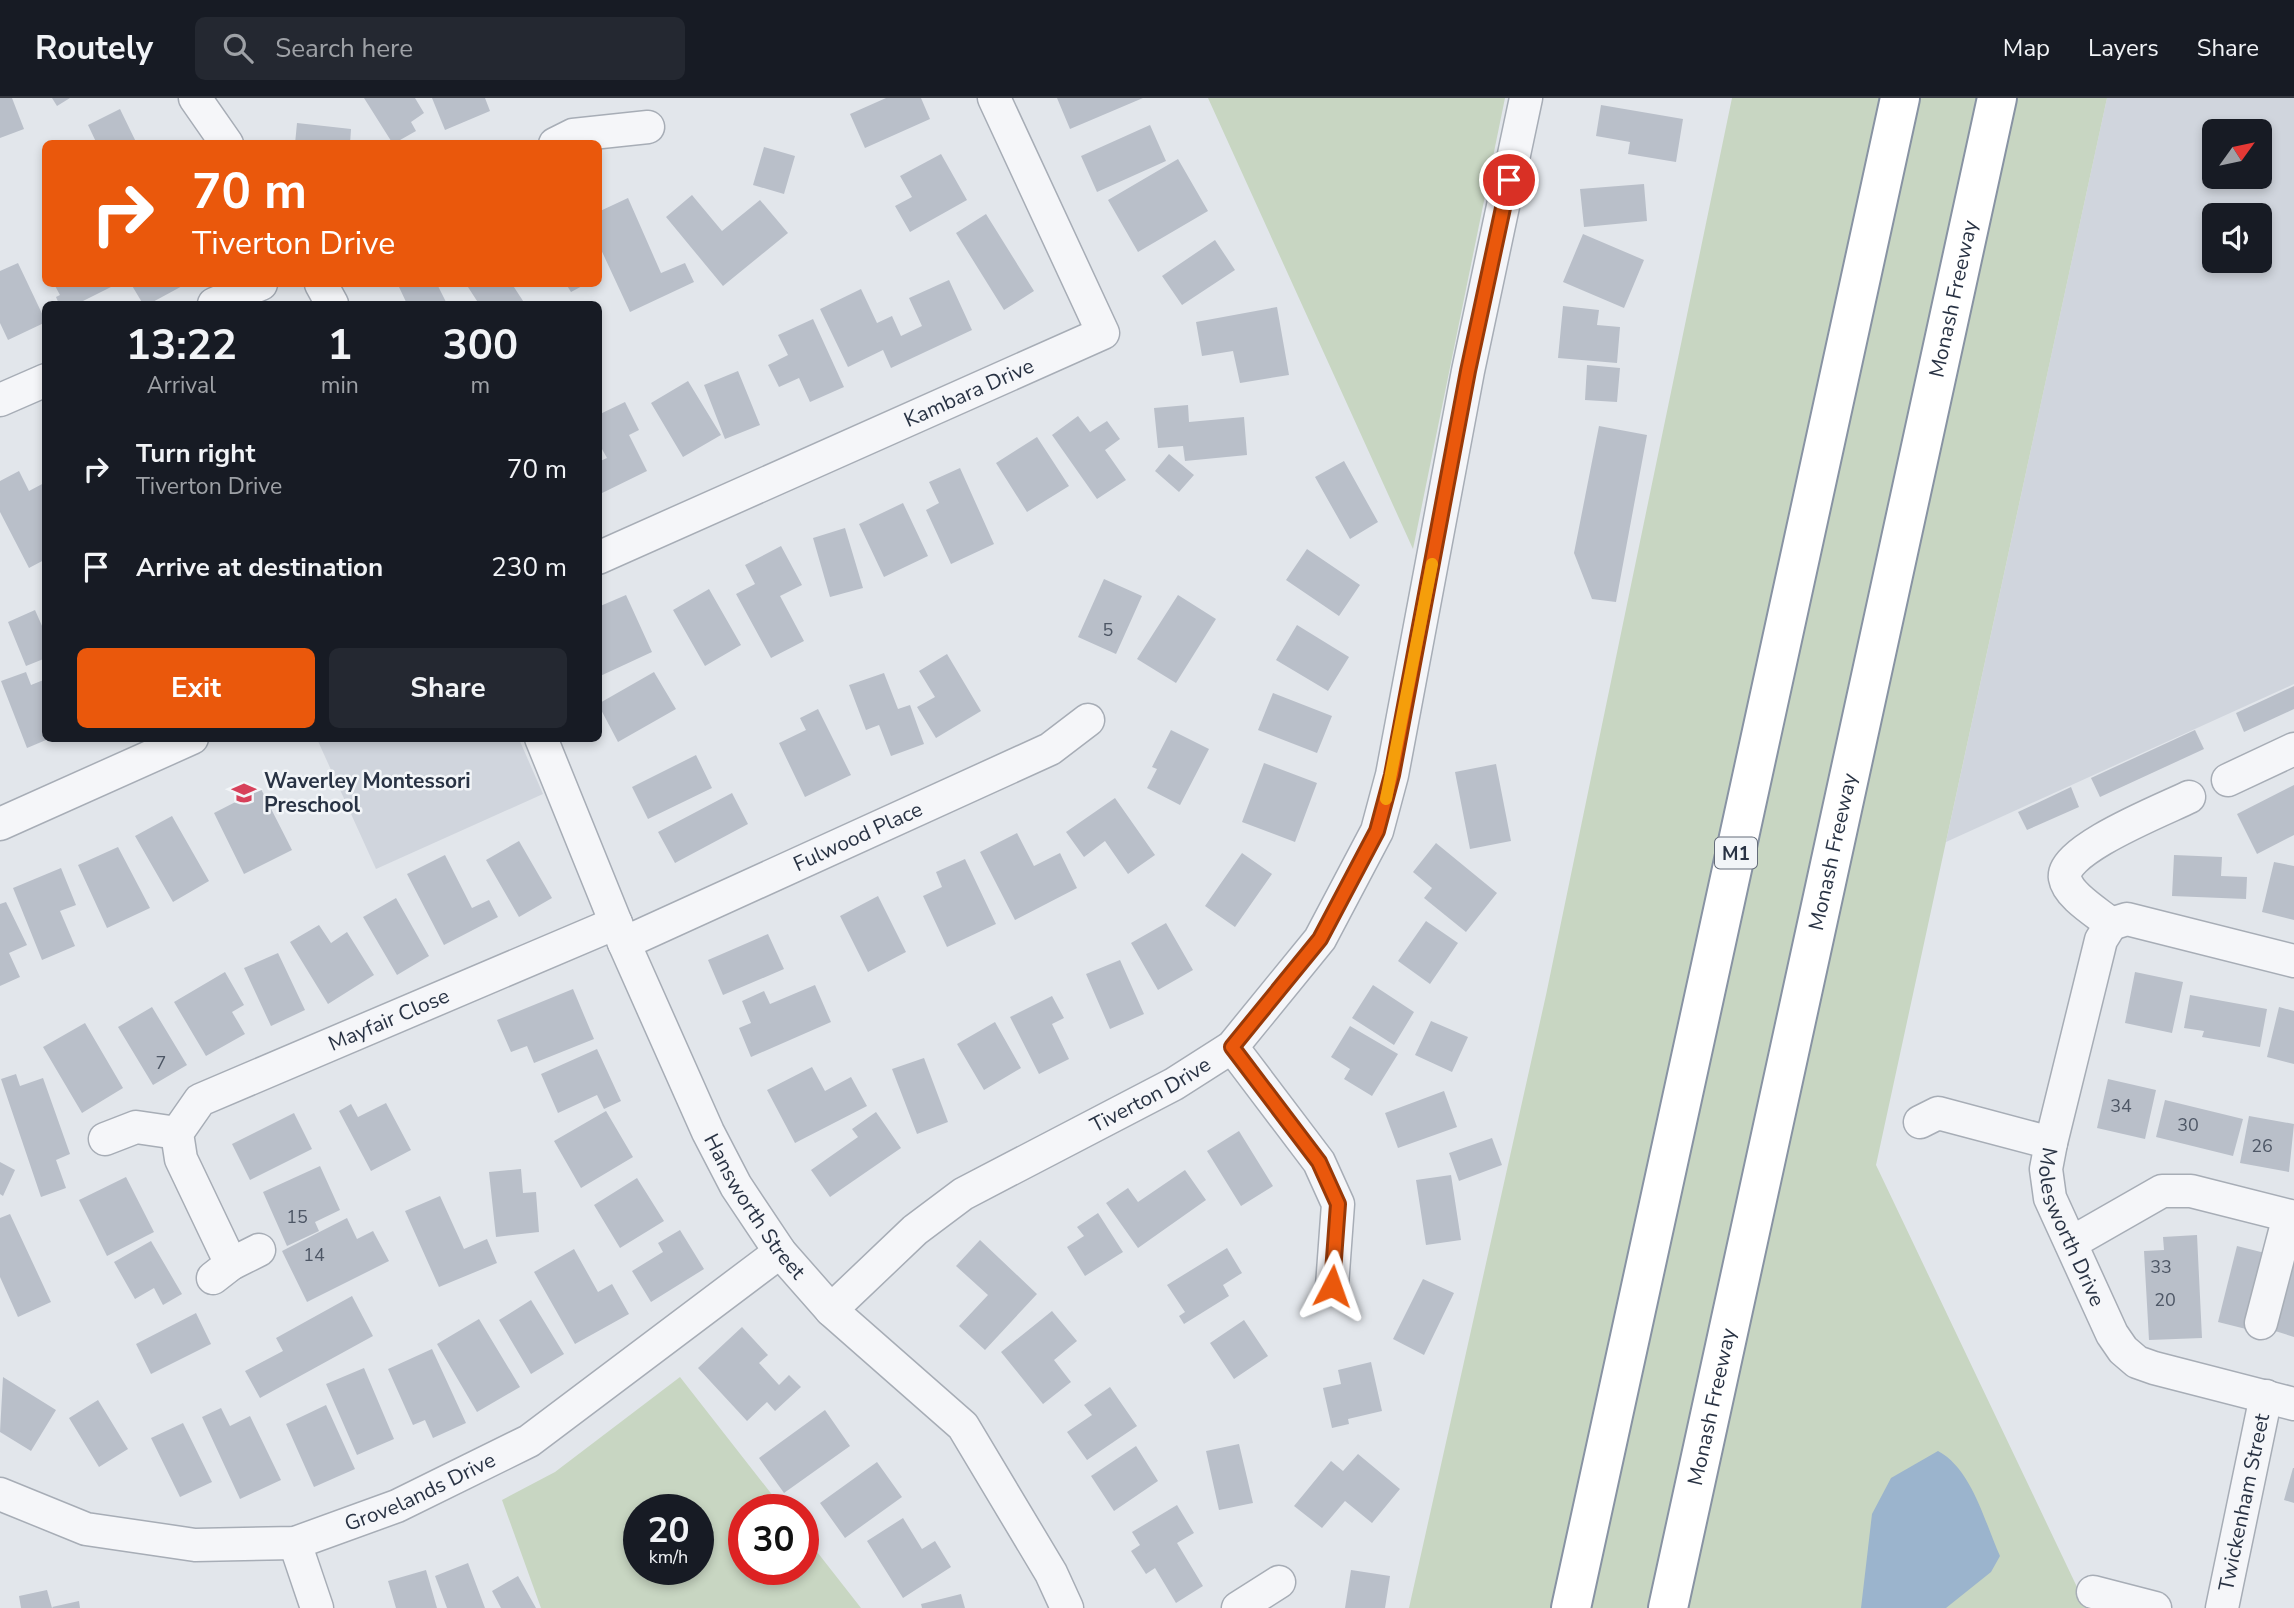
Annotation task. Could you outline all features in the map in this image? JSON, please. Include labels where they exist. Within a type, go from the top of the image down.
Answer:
[{"type":"highway","name":"M1","points":[[1571,1608],[1900,98]]},
{"type":"highway","name":"Monash Freeway","points":[[1668,1608],[1997,98]]},
{"type":"highway","points":[[1679,1608],[1690,1506]]},
{"type":"street","points":[[195,98],[224,140]]},
{"type":"street","name":"Kambara Drive","points":[[602,556],[1103,333],[994,98]]},
{"type":"street","name":"Tiverton Drive","points":[[831,1310],[915,1230],[962,1194],[1174,1084],[1232,1047],[1320,939],[1377,831],[1392,775],[1468,371],[1526,98]]},
{"type":"street","points":[[563,140],[572,135],[648,127]]},
{"type":"street","points":[[221,301],[254,287]]},
{"type":"street","points":[[0,400],[42,382]]},
{"type":"street","name":"Fulwood Place","points":[[620,933],[1050,749],[1088,720]]},
{"type":"street","points":[[0,824],[183,742]]},
{"type":"street","name":"Hansworth Street","points":[[543,742],[620,933],[708,1132],[736,1186],[780,1252],[831,1310],[963,1426],[1051,1573],[1067,1608]]},
{"type":"street","points":[[2228,780],[2294,749]]},
{"type":"street","points":[[2189,797],[2076,855],[2066,867],[2065,880],[2072,892],[2111,924],[2127,919],[2294,961]]},
{"type":"street","name":"Molesworth Drive","points":[[2111,924],[2101,940],[2046,1169],[2050,1198],[2112,1334],[2137,1362],[2280,1400]]},
{"type":"street","name":"Mayfair Close","points":[[177,1133],[201,1100],[620,933]]},
{"type":"street","points":[[1232,1047],[1319,1162],[1338,1204],[1332,1286]]},
{"type":"street","points":[[1920,1122],[1938,1113],[2052,1143]]},
{"type":"street","points":[[104,1139],[136,1127],[177,1133],[181,1159],[222,1271],[258,1250]]},
{"type":"street","points":[[2071,1243],[2162,1191],[2191,1191],[2291,1217],[2261,1323]]},
{"type":"street","name":"Grovelands Drive","points":[[0,1494],[86,1528],[195,1545],[295,1543],[397,1506],[529,1441],[780,1252]]},
{"type":"street","name":"Twickenham Street","points":[[2222,1608],[2280,1400]]},
{"type":"street","points":[[295,1543],[317,1608]]},
{"type":"street","points":[[1238,1608],[1279,1582]]},
{"type":"street","points":[[2093,1592],[2155,1608]]},
{"type":"shaded area","points":[[2107,98],[2294,98],[2294,684],[1946,842]]},
{"type":"shaded area","points":[[318,742],[520,742],[543,794],[376,869]]},
{"type":"green space","points":[[1208,98],[1505,98],[1413,549]]},
{"type":"green space","points":[[1732,98],[2107,98],[1876,1165],[2087,1608],[1409,1608],[1546,995]]},
{"type":"green space","points":[[680,1377],[771,1494],[728,1494],[728,1585],[819,1585],[819,1554],[861,1608],[541,1608],[502,1500],[555,1472]]},
{"type":"water","points":[[1938,1451],[1950,1459],[1969,1483],[2000,1556],[1991,1572],[1946,1608],[1861,1608],[1872,1514],[1891,1478]]},
{"type":"building","points":[[0,98],[12,98],[24,129],[0,138]]},
{"type":"building","points":[[52,98],[70,98],[57,106]]},
{"type":"building","points":[[364,98],[415,98],[424,113],[411,122],[416,131],[400,140],[390,140]]},
{"type":"building","points":[[432,98],[485,98],[490,111],[445,130]]},
{"type":"building","points":[[886,98],[921,98],[930,119],[865,148],[850,114]]},
{"type":"building","points":[[1057,98],[1143,98],[1070,129]]},
{"type":"building","points":[[1601,105],[1683,119],[1676,162],[1628,154],[1630,142],[1596,136]]},
{"type":"building","points":[[120,109],[135,140],[95,140],[88,125]]},
{"type":"building","points":[[297,123],[351,129],[350,140],[295,140]]},
{"type":"building","points":[[1150,125],[1166,161],[1097,192],[1081,156]]},
{"type":"building","points":[[764,147],[795,156],[784,194],[753,185]]},
{"type":"building","points":[[941,154],[967,200],[910,232],[895,206],[912,197],[900,176]]},
{"type":"building","points":[[1178,159],[1208,211],[1138,252],[1108,200]]},
{"type":"building","points":[[1644,184],[1647,221],[1584,227],[1580,189]]},
{"type":"building","points":[[692,195],[722,231],[760,200],[788,233],[723,286],[666,217]]},
{"type":"building","points":[[628,198],[661,273],[685,263],[694,282],[630,312],[602,252],[602,210]]},
{"type":"building","points":[[986,214],[1034,291],[1004,310],[956,233]]},
{"type":"building","points":[[1583,234],[1644,260],[1624,308],[1563,282]]},
{"type":"building","points":[[1215,240],[1235,270],[1182,305],[1162,276]]},
{"type":"building","points":[[18,263],[42,314],[42,324],[8,340],[0,323],[0,271]]},
{"type":"building","points":[[949,280],[972,330],[891,368],[883,350],[848,367],[820,309],[861,289],[877,323],[892,316],[901,336],[922,326],[909,298]]},
{"type":"building","points":[[56,287],[111,287],[83,301],[58,301],[56,297],[60,295]]},
{"type":"building","points":[[133,287],[180,287],[155,301],[141,301]]},
{"type":"building","points":[[399,287],[438,287],[446,301],[406,301]]},
{"type":"building","points":[[468,287],[514,287],[523,301],[477,301]]},
{"type":"building","points":[[568,287],[580,287],[571,292]]},
{"type":"building","points":[[1563,306],[1599,310],[1597,325],[1620,327],[1617,363],[1558,358]]},
{"type":"building","points":[[1277,307],[1289,375],[1240,383],[1233,351],[1202,356],[1196,322]]},
{"type":"building","points":[[813,319],[844,387],[810,402],[799,378],[779,387],[768,365],[788,355],[778,335]]},
{"type":"building","points":[[1587,365],[1620,368],[1617,402],[1585,400]]},
{"type":"building","points":[[738,371],[760,425],[725,439],[704,385]]},
{"type":"building","points":[[688,381],[721,435],[683,457],[651,403]]},
{"type":"building","points":[[625,402],[639,430],[629,435],[647,471],[602,493],[602,460],[607,458],[602,449],[602,413]]},
{"type":"building","points":[[1188,405],[1189,422],[1244,417],[1247,455],[1185,461],[1183,446],[1158,448],[1154,408]]},
{"type":"building","points":[[1078,416],[1090,432],[1107,421],[1120,439],[1105,450],[1126,480],[1097,499],[1052,435]]},
{"type":"building","points":[[1599,426],[1647,435],[1616,602],[1592,599],[1574,553]]},
{"type":"building","points":[[1037,437],[1069,486],[1027,512],[996,463]]},
{"type":"building","points":[[1169,454],[1194,475],[1179,492],[1155,471]]},
{"type":"building","points":[[1344,461],[1378,522],[1350,539],[1315,477]]},
{"type":"building","points":[[960,468],[994,544],[951,564],[926,510],[939,503],[929,482]]},
{"type":"building","points":[[19,471],[29,491],[42,484],[42,561],[29,568],[0,512],[0,481]]},
{"type":"building","points":[[903,503],[928,556],[884,577],[859,524]]},
{"type":"building","points":[[845,528],[863,588],[830,597],[813,538]]},
{"type":"building","points":[[781,546],[802,585],[780,596],[804,641],[771,658],[736,594],[755,584],[745,565]]},
{"type":"building","points":[[1307,549],[1360,585],[1339,616],[1286,580]]},
{"type":"building","points":[[1104,579],[1142,596],[1116,654],[1078,637]]},
{"type":"building","points":[[709,589],[741,645],[705,666],[673,610]]},
{"type":"building","points":[[626,595],[652,652],[602,675],[602,605]]},
{"type":"building","points":[[1178,595],[1216,619],[1176,683],[1137,659]]},
{"type":"building","points":[[35,610],[42,626],[42,660],[26,666],[8,622]]},
{"type":"building","points":[[1297,625],[1349,657],[1328,691],[1276,660]]},
{"type":"building","points":[[947,654],[981,711],[936,738],[917,707],[935,697],[919,671]]},
{"type":"building","points":[[26,672],[31,685],[42,681],[42,742],[27,748],[1,681]]},
{"type":"building","points":[[654,672],[676,709],[618,742],[602,712],[602,702]]},
{"type":"building","points":[[884,673],[898,709],[910,705],[924,744],[891,756],[879,725],[866,730],[849,685]]},
{"type":"building","points":[[2294,686],[2294,709],[2244,732],[2236,713]]},
{"type":"building","points":[[1273,693],[1332,716],[1317,753],[1258,730]]},
{"type":"building","points":[[818,709],[851,775],[805,797],[779,743],[806,730],[800,718]]},
{"type":"building","points":[[1171,730],[1209,749],[1180,805],[1147,788],[1157,769],[1152,767]]},
{"type":"building","points":[[2195,730],[2204,749],[2100,797],[2091,778]]},
{"type":"building","points":[[696,755],[712,788],[648,819],[632,787]]},
{"type":"building","points":[[1264,763],[1317,783],[1295,842],[1242,822]]},
{"type":"building","points":[[1496,764],[1511,841],[1470,849],[1455,772]]},
{"type":"building","points":[[2294,785],[2294,835],[2257,854],[2237,814]]},
{"type":"building","points":[[2071,787],[2079,807],[2027,830],[2018,812]]},
{"type":"building","points":[[261,789],[292,850],[244,874],[214,813]]},
{"type":"building","points":[[732,793],[748,824],[675,863],[658,832]]},
{"type":"building","points":[[1115,798],[1155,855],[1128,874],[1105,841],[1084,857],[1066,832]]},
{"type":"building","points":[[172,816],[209,881],[173,902],[135,836]]},
{"type":"building","points":[[1017,833],[1034,866],[1060,853],[1077,888],[1015,920],[980,852]]},
{"type":"building","points":[[519,841],[552,898],[519,917],[486,860]]},
{"type":"building","points":[[1436,843],[1497,893],[1466,932],[1424,898],[1432,888],[1413,872]]},
{"type":"building","points":[[118,847],[150,908],[107,928],[78,865]]},
{"type":"building","points":[[1242,853],[1272,874],[1235,927],[1205,906]]},
{"type":"building","points":[[445,855],[472,908],[489,900],[498,917],[444,945],[407,874]]},
{"type":"building","points":[[2174,855],[2222,857],[2221,876],[2247,877],[2246,899],[2172,896]]},
{"type":"building","points":[[965,859],[996,924],[947,947],[923,896],[942,887],[936,872]]},
{"type":"building","points":[[2274,862],[2294,866],[2294,920],[2262,912]]},
{"type":"building","points":[[61,868],[76,905],[60,911],[75,946],[42,960],[13,888]]},
{"type":"building","points":[[878,896],[906,952],[868,972],[840,916]]},
{"type":"building","points":[[396,898],[429,956],[397,975],[363,917]]},
{"type":"building","points":[[6,902],[27,945],[9,953],[20,977],[0,986],[0,904]]},
{"type":"building","points":[[1426,921],[1458,943],[1430,984],[1398,961]]},
{"type":"building","points":[[1166,923],[1193,970],[1158,990],[1131,943]]},
{"type":"building","points":[[319,925],[331,943],[347,932],[374,975],[328,1004],[290,942]]},
{"type":"building","points":[[768,934],[784,969],[723,995],[708,960]]},
{"type":"building","points":[[278,953],[305,1010],[271,1026],[244,968]]},
{"type":"building","points":[[1120,960],[1144,1014],[1110,1029],[1086,974]]},
{"type":"building","points":[[225,972],[244,1005],[232,1012],[245,1034],[206,1056],[174,1002]]},
{"type":"building","points":[[2135,972],[2183,982],[2172,1033],[2125,1023]]},
{"type":"building","points":[[815,985],[831,1022],[751,1057],[739,1028],[751,1023],[742,1001],[764,991],[770,1004]]},
{"type":"building","points":[[1373,985],[1414,1012],[1394,1045],[1352,1018]]},
{"type":"building","points":[[573,989],[594,1039],[534,1063],[527,1046],[511,1052],[497,1020]]},
{"type":"building","points":[[2190,995],[2267,1009],[2260,1047],[2202,1037],[2204,1031],[2184,1028]]},
{"type":"building","points":[[1052,996],[1064,1018],[1052,1024],[1069,1059],[1039,1074],[1010,1017]]},
{"type":"building","points":[[152,1007],[187,1065],[153,1085],[118,1027]]},
{"type":"building","points":[[2279,1007],[2294,1011],[2294,1064],[2267,1057]]},
{"type":"building","points":[[1431,1021],[1468,1037],[1452,1072],[1415,1055]]},
{"type":"building","points":[[995,1022],[1021,1068],[984,1090],[957,1044]]},
{"type":"building","points":[[85,1023],[123,1088],[82,1113],[43,1047]]},
{"type":"building","points":[[1350,1026],[1398,1054],[1372,1096],[1344,1079],[1350,1069],[1331,1057]]},
{"type":"building","points":[[597,1049],[621,1101],[604,1109],[597,1095],[558,1113],[541,1074]]},
{"type":"building","points":[[924,1058],[948,1122],[917,1134],[892,1069]]},
{"type":"building","points":[[812,1067],[825,1091],[851,1077],[867,1106],[795,1143],[767,1090]]},
{"type":"building","points":[[16,1074],[20,1086],[43,1078],[70,1154],[56,1160],[66,1188],[41,1197],[1,1079]]},
{"type":"building","points":[[2108,1079],[2156,1090],[2145,1139],[2097,1128]]},
{"type":"building","points":[[1444,1091],[1457,1127],[1398,1148],[1385,1113]]},
{"type":"building","points":[[2165,1100],[2243,1119],[2233,1156],[2156,1137]]},
{"type":"building","points":[[386,1103],[411,1150],[371,1171],[339,1111],[351,1104],[358,1117]]},
{"type":"building","points":[[606,1111],[633,1157],[581,1188],[554,1141]]},
{"type":"building","points":[[876,1112],[901,1148],[830,1197],[811,1170],[858,1137],[852,1129]]},
{"type":"building","points":[[294,1113],[312,1149],[250,1180],[232,1144]]},
{"type":"building","points":[[2249,1116],[2294,1124],[2289,1172],[2240,1163]]},
{"type":"building","points":[[1239,1131],[1273,1186],[1241,1206],[1207,1151]]},
{"type":"building","points":[[1492,1138],[1502,1165],[1459,1181],[1449,1153]]},
{"type":"building","points":[[0,1162],[15,1170],[3,1196],[0,1194]]},
{"type":"building","points":[[320,1166],[340,1210],[315,1222],[319,1231],[287,1246],[263,1192]]},
{"type":"building","points":[[521,1169],[523,1193],[536,1192],[539,1232],[496,1237],[489,1172]]},
{"type":"building","points":[[1185,1170],[1206,1200],[1138,1248],[1106,1203],[1128,1188],[1138,1202]]},
{"type":"building","points":[[1451,1175],[1461,1240],[1426,1245],[1416,1180]]},
{"type":"building","points":[[126,1177],[154,1232],[107,1256],[79,1200]]},
{"type":"building","points":[[637,1178],[664,1221],[620,1248],[594,1205]]},
{"type":"building","points":[[440,1196],[464,1249],[487,1239],[497,1263],[439,1287],[405,1211]]},
{"type":"building","points":[[1098,1213],[1123,1252],[1085,1276],[1067,1247],[1084,1236],[1077,1227]]},
{"type":"building","points":[[10,1214],[51,1302],[18,1317],[0,1277],[0,1218]]},
{"type":"building","points":[[347,1218],[357,1239],[373,1231],[389,1261],[307,1302],[282,1251]]},
{"type":"building","points":[[680,1230],[704,1269],[651,1302],[632,1271],[663,1252],[658,1243]]},
{"type":"building","points":[[2197,1235],[2202,1338],[2149,1340],[2144,1251],[2164,1250],[2163,1237]]},
{"type":"building","points":[[980,1240],[1037,1294],[985,1350],[959,1326],[988,1295],[956,1266]]},
{"type":"building","points":[[151,1241],[182,1294],[163,1305],[154,1288],[135,1299],[114,1262]]},
{"type":"building","points":[[2237,1246],[2265,1253],[2246,1329],[2218,1322]]},
{"type":"building","points":[[1227,1248],[1242,1273],[1223,1285],[1229,1296],[1184,1324],[1179,1316],[1185,1312],[1167,1285]]},
{"type":"building","points":[[574,1249],[598,1292],[612,1284],[629,1314],[575,1344],[534,1272]]},
{"type":"building","points":[[2292,1265],[2294,1266],[2294,1337],[2272,1330]]},
{"type":"building","points":[[1423,1279],[1454,1293],[1424,1355],[1393,1339]]},
{"type":"building","points":[[352,1296],[373,1336],[260,1398],[245,1371],[283,1351],[276,1338]]},
{"type":"building","points":[[531,1300],[564,1354],[531,1374],[499,1320]]},
{"type":"building","points":[[1052,1311],[1077,1341],[1054,1360],[1071,1382],[1043,1404],[1001,1352]]},
{"type":"building","points":[[196,1313],[211,1344],[151,1374],[136,1344]]},
{"type":"building","points":[[479,1319],[520,1387],[477,1412],[437,1344]]},
{"type":"building","points":[[1244,1320],[1268,1356],[1234,1379],[1210,1343]]},
{"type":"building","points":[[742,1327],[768,1355],[759,1363],[779,1385],[789,1375],[801,1387],[775,1411],[767,1402],[747,1421],[698,1368]]},
{"type":"building","points":[[432,1349],[466,1423],[433,1438],[425,1420],[413,1425],[388,1369]]},
{"type":"building","points":[[1371,1362],[1382,1411],[1348,1419],[1349,1424],[1332,1428],[1323,1388],[1341,1384],[1338,1370]]},
{"type":"building","points":[[364,1368],[394,1439],[357,1455],[326,1384]]},
{"type":"building","points":[[3,1377],[56,1410],[31,1451],[0,1432]]},
{"type":"building","points":[[1110,1387],[1137,1426],[1087,1460],[1067,1432],[1092,1415],[1084,1405]]},
{"type":"building","points":[[98,1400],[128,1449],[99,1467],[69,1418]]},
{"type":"building","points":[[326,1405],[355,1469],[314,1487],[286,1424]]},
{"type":"building","points":[[221,1408],[230,1426],[250,1416],[281,1480],[240,1499],[202,1417]]},
{"type":"building","points":[[825,1410],[850,1446],[784,1493],[759,1458]]},
{"type":"building","points":[[183,1423],[212,1482],[180,1497],[151,1438]]},
{"type":"building","points":[[1239,1444],[1253,1503],[1219,1510],[1206,1451]]},
{"type":"building","points":[[1136,1446],[1158,1481],[1114,1511],[1091,1476]]},
{"type":"building","points":[[1358,1454],[1400,1489],[1372,1523],[1345,1501],[1322,1528],[1294,1506],[1331,1461],[1343,1471]]},
{"type":"building","points":[[877,1462],[902,1497],[845,1538],[820,1503]]},
{"type":"building","points":[[2294,1468],[2294,1503],[2284,1500]]},
{"type":"building","points":[[1177,1505],[1194,1533],[1177,1543],[1203,1586],[1176,1603],[1155,1568],[1146,1574],[1131,1551],[1140,1545],[1132,1532]]},
{"type":"building","points":[[903,1518],[922,1549],[935,1541],[951,1567],[903,1598],[867,1541]]},
{"type":"building","points":[[468,1563],[485,1608],[447,1608],[435,1576]]},
{"type":"building","points":[[426,1570],[437,1608],[396,1608],[388,1581]]},
{"type":"building","points":[[1351,1570],[1390,1576],[1385,1608],[1345,1608]]},
{"type":"building","points":[[518,1576],[536,1608],[501,1608],[492,1591]]},
{"type":"building","points":[[47,1590],[52,1608],[21,1608],[19,1596]]},
{"type":"building","points":[[961,1594],[965,1608],[922,1608],[921,1604]]},
{"type":"building","points":[[79,1601],[80,1608],[52,1607]]},
{"type":"slow traffic","points":[[1386,799],[1432,564]]},
{"type":"place","name":"Waverley Montessori Preschool","points":[[244,793]]},
{"type":"route","points":[[1332,1286],[1338,1204],[1319,1162],[1232,1047],[1320,939],[1351,885],[1377,831],[1392,775],[1468,371],[1509,180]]}]
